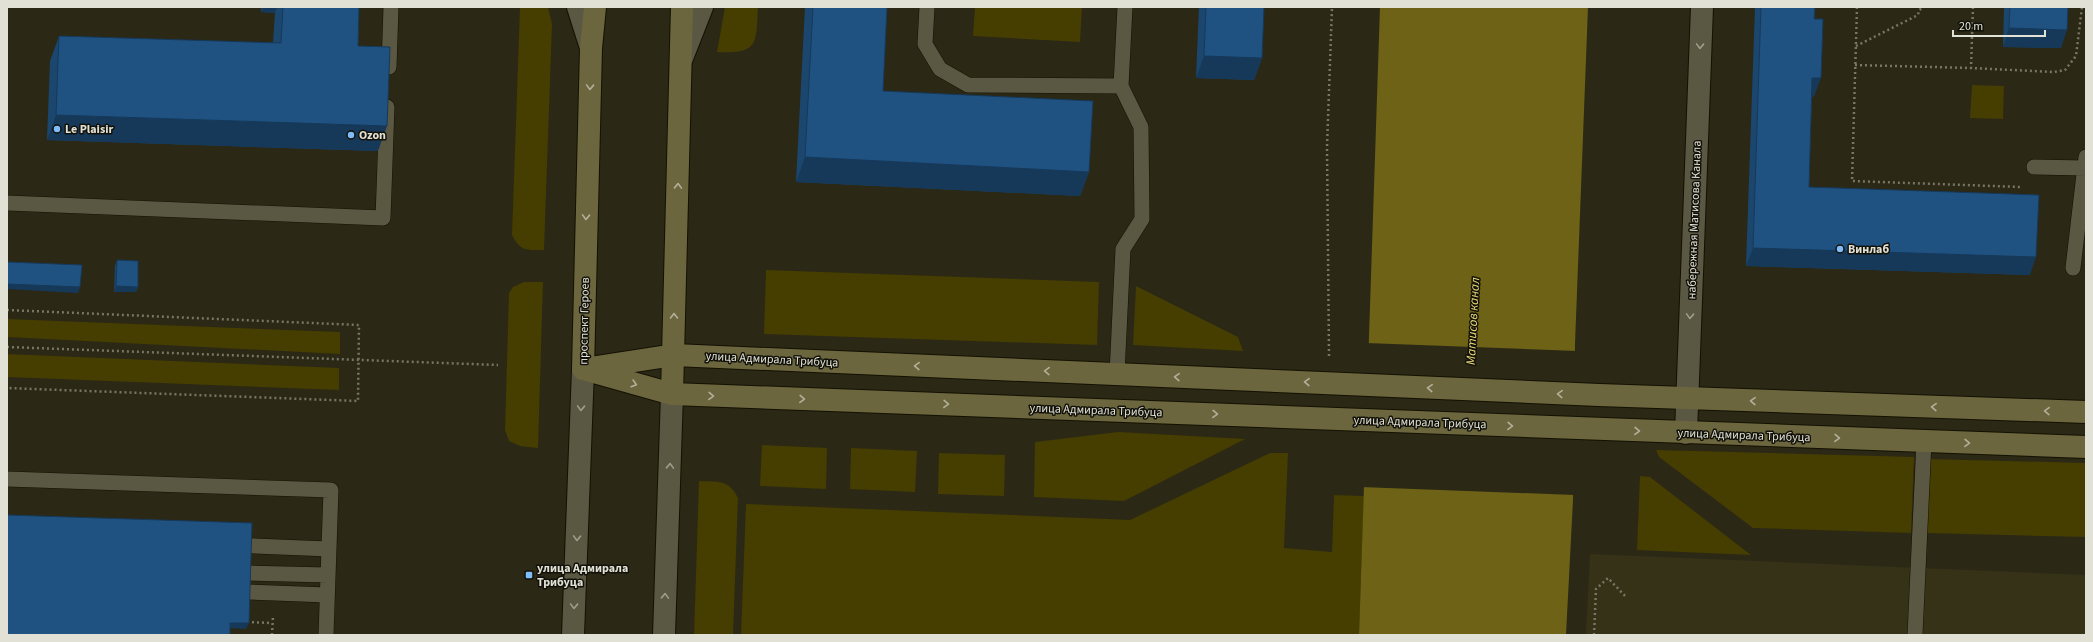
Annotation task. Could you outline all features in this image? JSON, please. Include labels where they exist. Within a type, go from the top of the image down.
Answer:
[{"type":"street","points":[[578,7],[591,48]]},
{"type":"street","name":"проспект Героев","points":[[573,635],[583,369],[591,48],[595,7]]},
{"type":"street","points":[[664,635],[674,355],[682,7]]},
{"type":"street","points":[[682,58],[702,7]]},
{"type":"street","name":"набережная Матисова Канала","points":[[1686,432],[1702,7]]},
{"type":"street","name":"улица Адмирала Трибуца","points":[[583,369],[674,355],[1599,395],[2086,412]]},
{"type":"street","name":"улица Адмирала Трибуца","points":[[583,369],[672,394],[2086,447]]},
{"type":"lane","points":[[7,203],[383,218],[391,7]]},
{"type":"lane","points":[[927,7],[925,44],[940,69],[968,86],[1121,86]]},
{"type":"lane","points":[[1117,374],[1123,249],[1142,219],[1141,127],[1121,86],[1125,7]]},
{"type":"lane","points":[[2034,167],[2085,163],[2073,268]]},
{"type":"lane","points":[[1915,635],[1924,441]]},
{"type":"lane","points":[[7,479],[331,490],[326,635]]},
{"type":"lane","points":[[218,545],[328,549]]},
{"type":"lane","points":[[248,573],[328,575]]},
{"type":"lane","points":[[248,592],[327,595]]},
{"type":"path","points":[[1329,357],[1327,147],[1332,7]]},
{"type":"path","points":[[1857,7],[1852,181],[2025,187]]},
{"type":"path","points":[[1856,46],[1918,15],[1919,10],[1924,7]]},
{"type":"path","points":[[1971,68],[1973,7]]},
{"type":"path","points":[[1855,64],[2054,72],[2065,70],[2076,56],[2082,7]]},
{"type":"path","points":[[7,310],[359,325],[358,401],[7,388]]},
{"type":"path","points":[[7,347],[498,365]]},
{"type":"path","points":[[1594,635],[1596,589],[1608,578],[1628,598]]},
{"type":"path","points":[[239,621],[272,623]]},
{"type":"shaded area","points":[[520,7],[548,7],[552,24],[544,250],[525,249],[518,245],[512,235]]},
{"type":"shaded area","points":[[725,7],[758,7],[757,30],[752,44],[748,48],[741,51],[717,52]]},
{"type":"shaded area","points":[[975,7],[1082,7],[1080,42],[973,36]]},
{"type":"shaded area","points":[[1972,85],[2004,86],[2003,119],[1970,118]]},
{"type":"shaded area","points":[[766,270],[1099,282],[1097,345],[764,334]]},
{"type":"shaded area","points":[[524,282],[543,282],[538,448],[520,446],[509,441],[505,430],[509,293],[513,287]]},
{"type":"shaded area","points":[[1136,286],[1238,337],[1243,351],[1133,345]]},
{"type":"shaded area","points":[[7,319],[340,332],[340,354],[7,337]]},
{"type":"shaded area","points":[[7,354],[339,368],[339,390],[7,377]]},
{"type":"shaded area","points":[[1118,432],[1245,439],[1124,501],[1034,497],[1035,442]]},
{"type":"shaded area","points":[[762,445],[827,448],[826,489],[760,486]]},
{"type":"shaded area","points":[[851,448],[917,451],[915,492],[850,489]]},
{"type":"shaded area","points":[[1656,450],[1914,457],[1911,533],[1753,528],[1659,457]]},
{"type":"shaded area","points":[[939,453],[1005,455],[1004,496],[938,494]]},
{"type":"shaded area","points":[[1270,453],[1288,453],[1284,548],[1332,552],[1334,495],[1364,496],[1359,635],[741,635],[746,504],[1130,520]]},
{"type":"shaded area","points":[[1929,459],[2086,463],[2086,537],[1927,533]]},
{"type":"shaded area","points":[[1640,476],[1650,477],[1751,555],[1637,550]]},
{"type":"shaded area","points":[[699,481],[722,483],[731,487],[738,498],[733,635],[694,635]]},
{"type":"shaded area","points":[[1590,554],[2086,575],[2086,635],[1586,635]]},
{"type":"water","name":"Матисов канал","points":[[1380,7],[1588,7],[1575,344],[1573,500],[1566,635],[1359,635]]},
{"type":"pier","points":[[1366,343],[1577,351],[1575,495],[1361,487]]},
{"type":"building","points":[[283,7],[359,7],[358,46],[390,47],[387,126],[56,115],[59,36],[281,43]]},
{"type":"building","points":[[813,7],[887,7],[883,91],[1093,101],[1089,172],[805,157]]},
{"type":"building","points":[[1206,7],[1264,7],[1262,58],[1204,56]]},
{"type":"building","points":[[1761,7],[1815,7],[1814,19],[1823,19],[1821,78],[1812,78],[1809,187],[2039,195],[2036,257],[1753,248]]},
{"type":"building","points":[[2010,7],[2068,7],[2067,30],[2009,28]]},
{"type":"building","points":[[117,260],[138,261],[138,287],[116,286]]},
{"type":"building","points":[[7,262],[82,265],[80,287],[7,284]]},
{"type":"building","points":[[7,515],[252,523],[249,623],[230,623],[230,635],[7,635]]},
{"type":"place","name":"Le Plaisir","points":[[57,129]]},
{"type":"place","name":"Ozon","points":[[351,135]]},
{"type":"place","name":"Винлаб","points":[[1840,249]]},
{"type":"place","name":"улица Адмирала Трибуца","points":[[529,575]]}]
